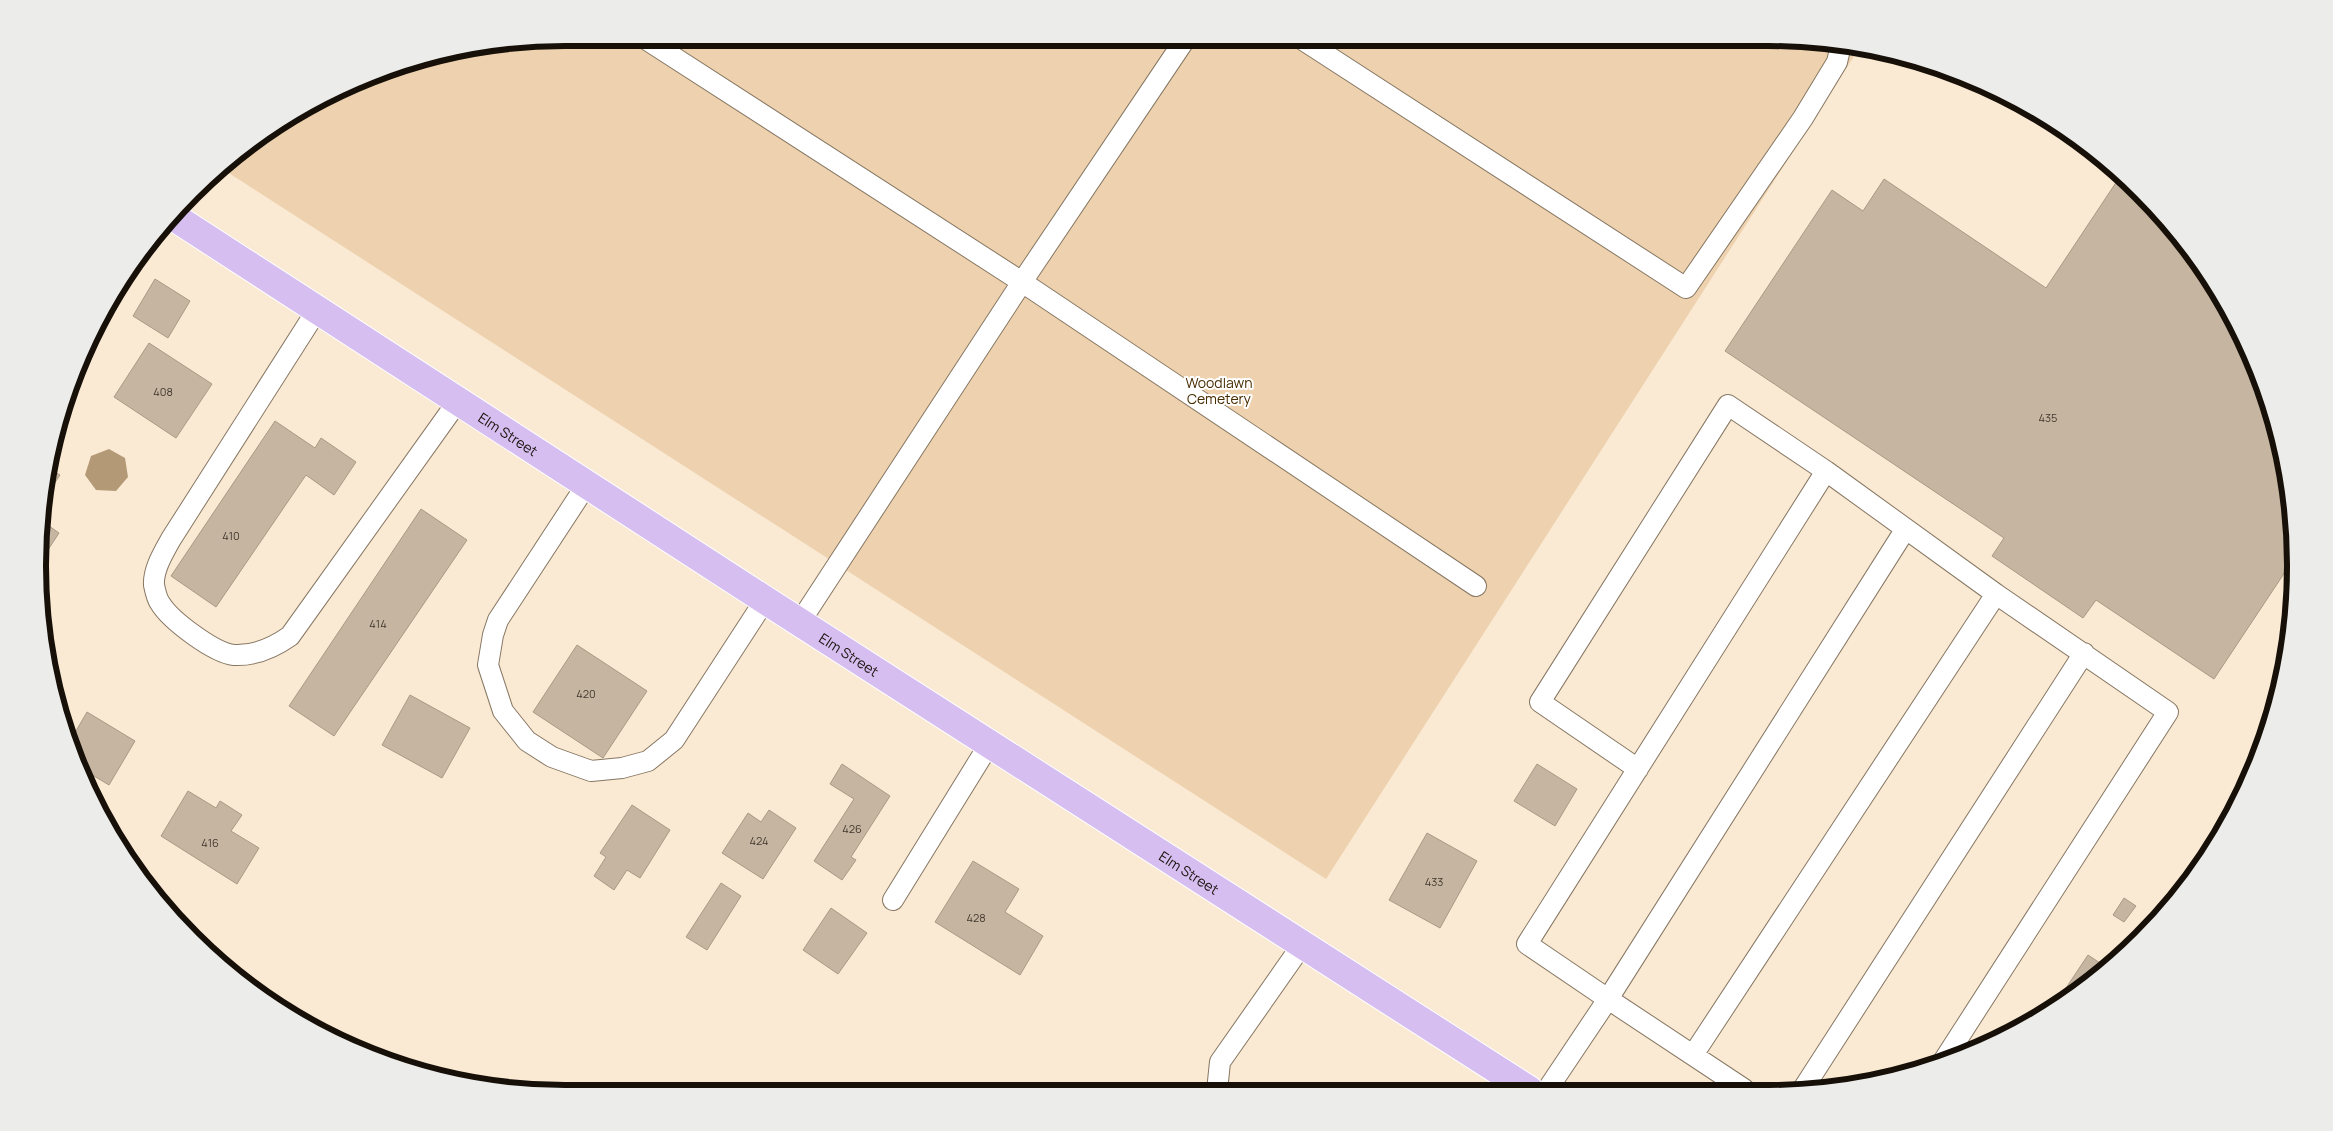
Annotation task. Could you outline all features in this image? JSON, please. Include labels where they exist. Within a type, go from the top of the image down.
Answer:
[{"type":"main road","name":"Elm Street","points":[[178,220],[765,600],[1521,1085]]},
{"type":"lane","points":[[656,46],[1022,282],[1476,586]]},
{"type":"lane","points":[[800,622],[1022,282],[1181,46]]},
{"type":"lane","points":[[1312,46],[1686,288],[1802,118],[1837,62],[1839,52]]},
{"type":"lane","points":[[317,310],[171,539],[158,564],[154,584],[159,602],[173,620],[211,646],[232,655],[252,654],[275,647],[290,636],[458,401]]},
{"type":"lane","points":[[1638,769],[1540,702],[1728,405],[1826,471],[1905,530],[2168,712],[1950,1051]]},
{"type":"lane","points":[[1738,1085],[1527,944],[1826,471]]},
{"type":"lane","points":[[587,484],[498,620],[492,635],[488,665],[503,711],[527,741],[552,757],[591,771],[622,768],[648,761],[674,740],[765,600]]},
{"type":"lane","points":[[1551,1085],[1608,999],[1905,530]]},
{"type":"lane","points":[[1693,1055],[1996,594]]},
{"type":"lane","points":[[1807,1083],[2084,653]]},
{"type":"lane","points":[[893,900],[990,743]]},
{"type":"lane","points":[[1218,1085],[1220,1062],[1302,945]]},
{"type":"green space","name":"Woodlawn Cemetery","points":[[1768,46],[1801,47],[1855,54],[1326,879],[227,172],[277,134],[306,116],[367,86],[431,64],[464,56],[532,47]]},
{"type":"shaded area","points":[[109,449],[125,458],[128,477],[116,491],[96,490],[85,475],[91,456]]},
{"type":"building","points":[[1884,179],[2046,288],[2117,181],[2158,223],[2199,277],[2233,336],[2247,367],[2269,431],[2277,464],[2286,532],[2287,569],[2214,679],[2096,600],[2083,618],[1992,556],[2004,538],[1725,351],[1832,190],[1863,211]]},
{"type":"building","points":[[155,279],[190,301],[168,338],[133,316]]},
{"type":"building","points":[[149,343],[212,384],[176,438],[114,397]]},
{"type":"building","points":[[275,421],[315,448],[321,438],[356,462],[334,495],[306,475],[216,607],[171,576]]},
{"type":"building","points":[[55,472],[60,475],[53,486]]},
{"type":"building","points":[[421,509],[467,540],[334,736],[289,706]]},
{"type":"building","points":[[48,525],[59,533],[46,552]]},
{"type":"building","points":[[577,645],[647,691],[603,758],[533,712]]},
{"type":"building","points":[[410,695],[470,728],[442,778],[382,745]]},
{"type":"building","points":[[87,712],[135,741],[109,785],[90,774],[75,733]]},
{"type":"building","points":[[842,764],[890,796],[851,857],[856,860],[842,880],[814,861],[854,799],[830,784]]},
{"type":"building","points":[[1537,764],[1577,789],[1555,826],[1514,801]]},
{"type":"building","points":[[188,791],[216,808],[220,801],[242,815],[231,831],[259,848],[237,884],[161,836]]},
{"type":"building","points":[[632,805],[670,830],[640,878],[627,870],[614,890],[594,876],[606,857],[600,853]]},
{"type":"building","points":[[769,810],[796,828],[763,879],[722,853],[748,813],[761,822]]},
{"type":"building","points":[[1427,833],[1477,861],[1440,928],[1389,900]]},
{"type":"building","points":[[973,861],[1019,889],[1005,912],[1043,936],[1020,975],[935,922]]},
{"type":"building","points":[[721,883],[741,896],[707,950],[686,937]]},
{"type":"building","points":[[2124,898],[2136,906],[2124,922],[2113,915]]},
{"type":"building","points":[[831,908],[867,933],[838,974],[803,950]]},
{"type":"building","points":[[2088,955],[2101,963],[2084,977],[2064,992]]}]
